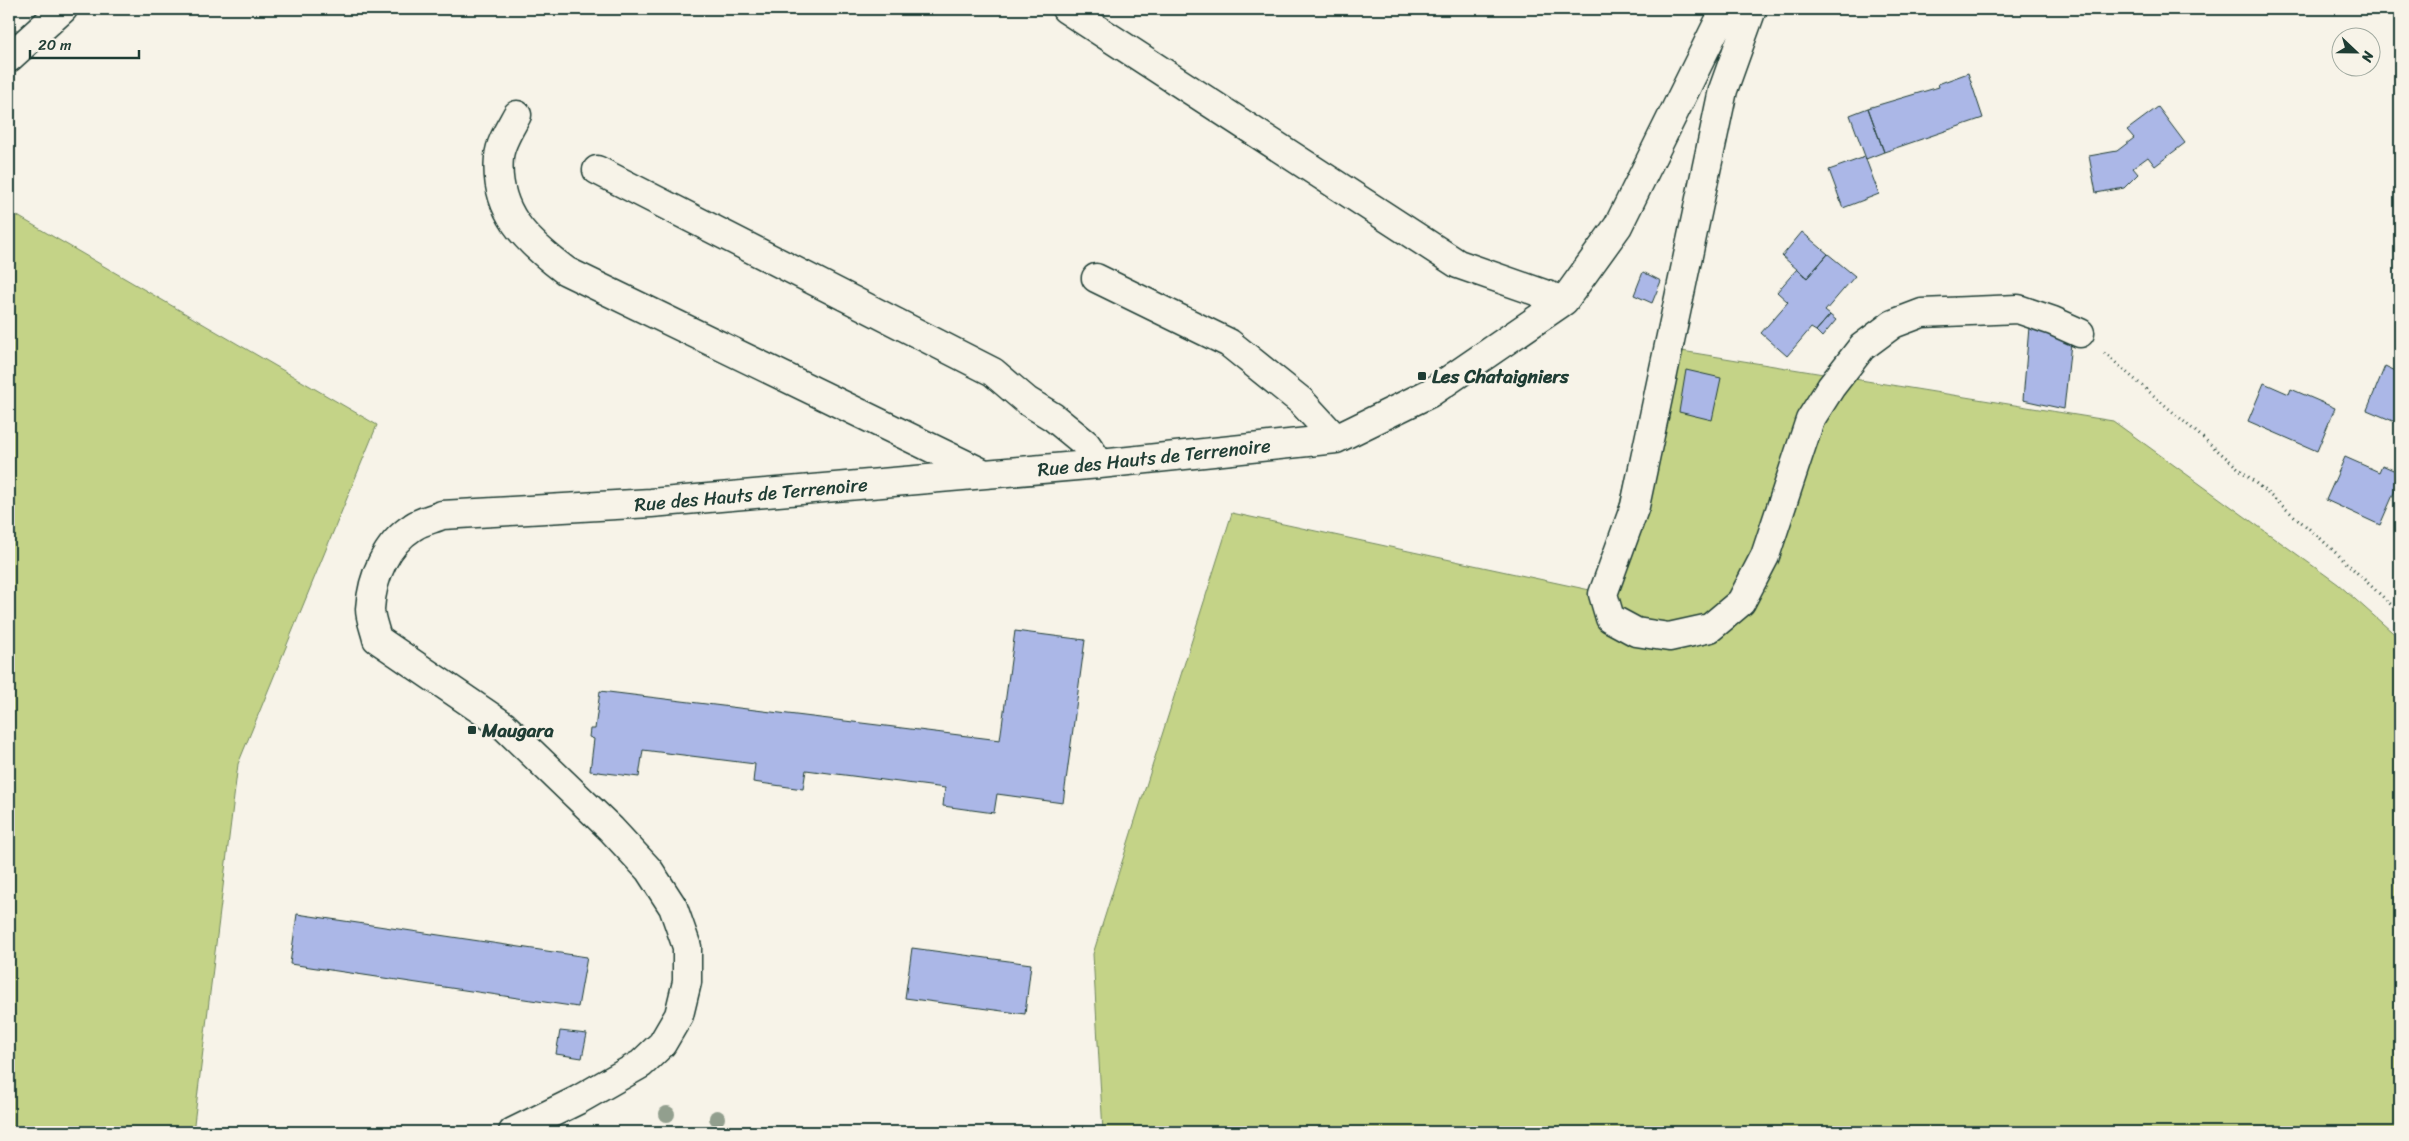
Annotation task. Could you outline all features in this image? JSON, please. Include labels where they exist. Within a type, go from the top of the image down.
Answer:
[{"type":"main road","points":[[9,58],[63,9]]},
{"type":"main road","points":[[1066,9],[1458,264],[1564,301]]},
{"type":"main road","name":"Rue des Hauts de Terrenoire","points":[[513,1132],[578,1100],[641,1064],[662,1044],[679,1015],[687,982],[687,947],[673,907],[649,870],[611,829],[503,725],[377,639],[370,610],[374,585],[381,563],[394,543],[414,526],[442,516],[651,504],[1100,464],[1336,439],[1430,393],[1564,301],[1618,226],[1725,9]]},
{"type":"main road","points":[[1752,9],[1723,90],[1635,506],[1603,594],[1610,618],[1636,632],[1669,637],[1710,628],[1741,602],[1765,556],[1810,420],[1831,387],[1862,347],[1893,324],[1922,313],[2018,309],[2080,333]]},
{"type":"main road","points":[[517,115],[499,156],[501,193],[513,222],[537,249],[566,270],[985,474]]},
{"type":"main road","points":[[597,170],[993,372],[1027,401],[1053,417],[1086,444],[1100,464]]},
{"type":"main road","points":[[1096,278],[1228,343],[1301,401],[1336,439]]},
{"type":"path","points":[[2080,333],[2321,539],[2400,613]]},
{"type":"green space","points":[[9,211],[377,425],[238,764],[193,1132],[9,1132]]},
{"type":"green space","points":[[1657,347],[2113,421],[2338,584],[2400,639],[2400,1132],[1103,1132],[1093,954],[1232,513],[1599,592]]},
{"type":"building","points":[[1968,73],[1983,118],[1884,152],[1868,108],[1939,87],[1938,84]]},
{"type":"building","points":[[2158,107],[2185,143],[2155,166],[2148,157],[2133,168],[2138,174],[2124,188],[2096,193],[2089,156],[2117,151],[2134,138],[2127,130]]},
{"type":"building","points":[[1868,108],[1884,152],[1866,159],[1850,115]]},
{"type":"building","points":[[1865,157],[1879,194],[1843,208],[1829,170]]},
{"type":"building","points":[[1802,232],[1828,254],[1807,278],[1782,256]]},
{"type":"building","points":[[1828,254],[1855,276],[1825,311],[1830,315],[1816,331],[1811,328],[1787,356],[1761,333],[1788,302],[1777,292],[1797,269],[1807,278]]},
{"type":"building","points":[[1643,272],[1661,281],[1652,303],[1634,295]]},
{"type":"building","points":[[1830,315],[1836,320],[1822,337],[1816,331]]},
{"type":"building","points":[[2029,327],[2071,343],[2064,409],[2023,400]]},
{"type":"building","points":[[2385,366],[2400,373],[2400,424],[2367,410]]},
{"type":"building","points":[[1686,370],[1721,378],[1712,420],[1679,412]]},
{"type":"building","points":[[2264,383],[2289,394],[2291,389],[2335,408],[2317,451],[2248,421]]},
{"type":"building","points":[[2345,457],[2379,472],[2382,465],[2400,473],[2400,479],[2380,525],[2326,500]]},
{"type":"building","points":[[1015,631],[1085,640],[1063,803],[997,794],[994,813],[943,806],[945,788],[806,770],[803,789],[753,782],[755,764],[643,750],[639,777],[590,771],[594,739],[589,737],[590,729],[595,729],[600,691],[1000,740]]},
{"type":"building","points":[[297,914],[587,957],[578,1007],[290,964]]},
{"type":"building","points":[[912,948],[1031,964],[1025,1014],[905,998]]},
{"type":"building","points":[[560,1031],[587,1034],[582,1058],[556,1054]]},
{"type":"place","name":"Les Chataigniers","points":[[1422,376]]},
{"type":"place","name":"Maugara","points":[[472,730]]}]
